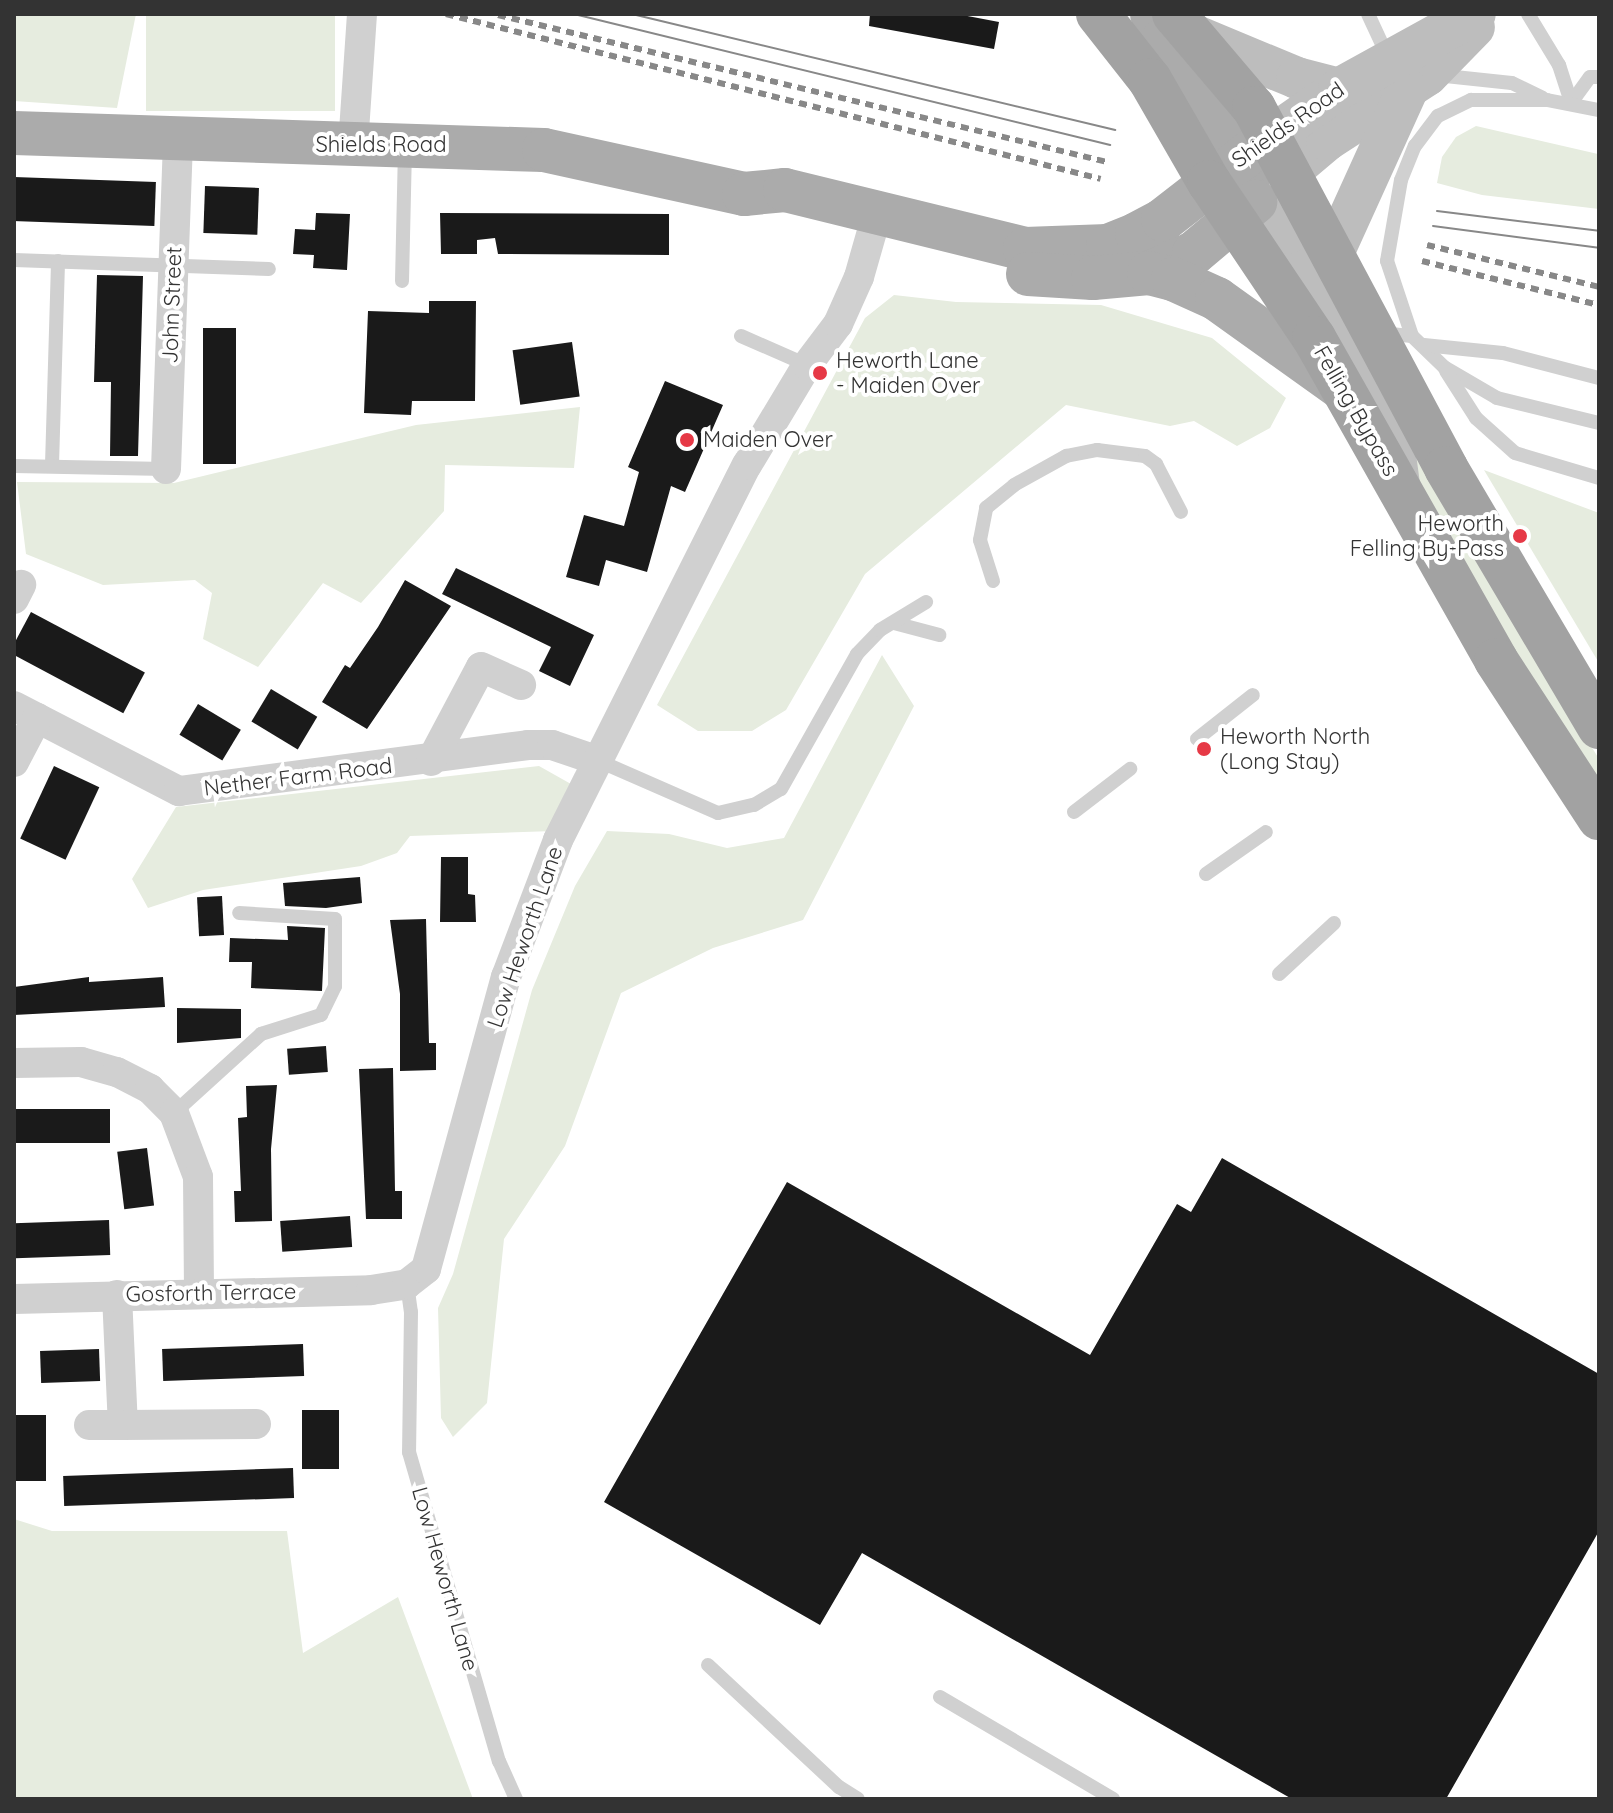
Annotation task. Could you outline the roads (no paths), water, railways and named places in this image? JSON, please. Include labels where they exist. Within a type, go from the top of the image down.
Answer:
[{"type":"highway","name":"Felling Bypass","points":[[1098,14],[1150,80],[1256,167],[1334,251],[1403,338],[1446,468],[1599,727]]},
{"type":"highway","name":"Felling Bypass","points":[[1179,21],[1256,167],[1235,220],[1399,485],[1496,660],[1599,818]]},
{"type":"main road","name":"Shields Road","points":[[1256,167],[1339,89],[1408,74],[1475,14]]},
{"type":"main road","name":"Shields Road","points":[[14,133],[178,141],[353,146],[406,144],[544,150],[744,194],[785,190],[874,228],[1025,249],[1108,246],[1163,220],[1256,167],[1327,140],[1485,14]]},
{"type":"main road","points":[[1179,21],[1297,78],[1339,89]]},
{"type":"main road","points":[[1334,251],[1408,74]]},
{"type":"main road","points":[[1256,167],[1304,270],[1391,425],[1399,485]]},
{"type":"main road","points":[[874,228],[1016,273],[1093,278],[1149,273],[1194,253],[1235,220]]},
{"type":"main road","points":[[1149,273],[1217,299],[1340,387]]},
{"type":"street","points":[[353,146],[362,22]]},
{"type":"street","name":"John Street","points":[[166,469],[178,141]]},
{"type":"street","name":"Low Heworth Lane","points":[[407,1284],[426,1269],[437,1244],[506,977],[558,840],[747,465],[807,365],[838,324],[874,228]]},
{"type":"street","points":[[431,761],[481,667],[521,685]]},
{"type":"street","points":[[14,762],[26,712]]},
{"type":"street","name":"Nether Farm Road","points":[[26,712],[179,791],[431,761],[528,745],[552,745],[599,761]]},
{"type":"street","points":[[14,1063],[81,1062],[117,1072],[150,1089],[174,1113],[198,1177],[199,1293]]},
{"type":"street","name":"Gosforth Terrace","points":[[14,1299],[371,1290],[407,1284]]},
{"type":"street","points":[[117,1295],[123,1425]]},
{"type":"street","points":[[89,1425],[256,1424]]},
{"type":"lane","points":[[1368,14],[1408,74],[1512,83],[1547,100]]},
{"type":"lane","points":[[1528,14],[1559,65],[1571,103]]},
{"type":"lane","points":[[1571,103],[1590,77],[1599,77]]},
{"type":"lane","points":[[1599,110],[1547,100],[1471,100],[1438,116],[1415,146],[1401,180],[1387,261],[1403,338],[1497,398],[1599,423]]},
{"type":"lane","points":[[402,281],[406,144]]},
{"type":"lane","points":[[14,260],[269,269]]},
{"type":"lane","points":[[52,465],[58,261]]},
{"type":"lane","points":[[741,336],[807,365]]},
{"type":"lane","points":[[1403,338],[1503,353],[1599,378]]},
{"type":"lane","points":[[1444,367],[1476,418],[1515,453],[1599,478]]},
{"type":"lane","points":[[993,581],[980,540],[986,508],[1014,485],[1066,456],[1097,450],[1145,456],[1156,464],[1181,512]]},
{"type":"lane","points":[[14,466],[166,469]]},
{"type":"lane","points":[[599,761],[718,813],[754,805],[781,789],[857,654],[894,623],[926,602]]},
{"type":"lane","points":[[894,623],[939,635]]},
{"type":"lane","points":[[1197,739],[1253,695]]},
{"type":"lane","points":[[1074,812],[1130,769]]},
{"type":"lane","points":[[1206,874],[1266,832]]},
{"type":"lane","points":[[174,1113],[261,1034],[321,1015],[335,986],[335,919],[239,913]]},
{"type":"lane","points":[[1279,974],[1334,923]]},
{"type":"lane","name":"Low Heworth Lane","points":[[407,1284],[411,1312],[409,1452],[499,1761],[516,1799]]},
{"type":"lane","points":[[708,1665],[839,1787],[858,1799]]},
{"type":"lane","points":[[940,1697],[1113,1799]]},
{"type":"tram line","points":[[574,14],[1110,145]]},
{"type":"tram line","points":[[632,14],[1115,130]]},
{"type":"tram line","points":[[1437,211],[1599,231]]},
{"type":"tram line","points":[[1433,226],[1599,248]]},
{"type":"railway","points":[[446,14],[1101,179]]},
{"type":"railway","points":[[498,15],[1107,162]]},
{"type":"railway","points":[[1427,245],[1599,287]]},
{"type":"railway","points":[[1422,261],[1599,305]]},
{"type":"place","name":"Heworth Lane - Maiden Over","points":[[820,373]]},
{"type":"place","name":"Maiden Over","points":[[687,440]]},
{"type":"place","name":"Heworth Felling By-Pass","points":[[1520,536]]},
{"type":"place","name":"Heworth North (Long Stay)","points":[[1204,749]]}]
